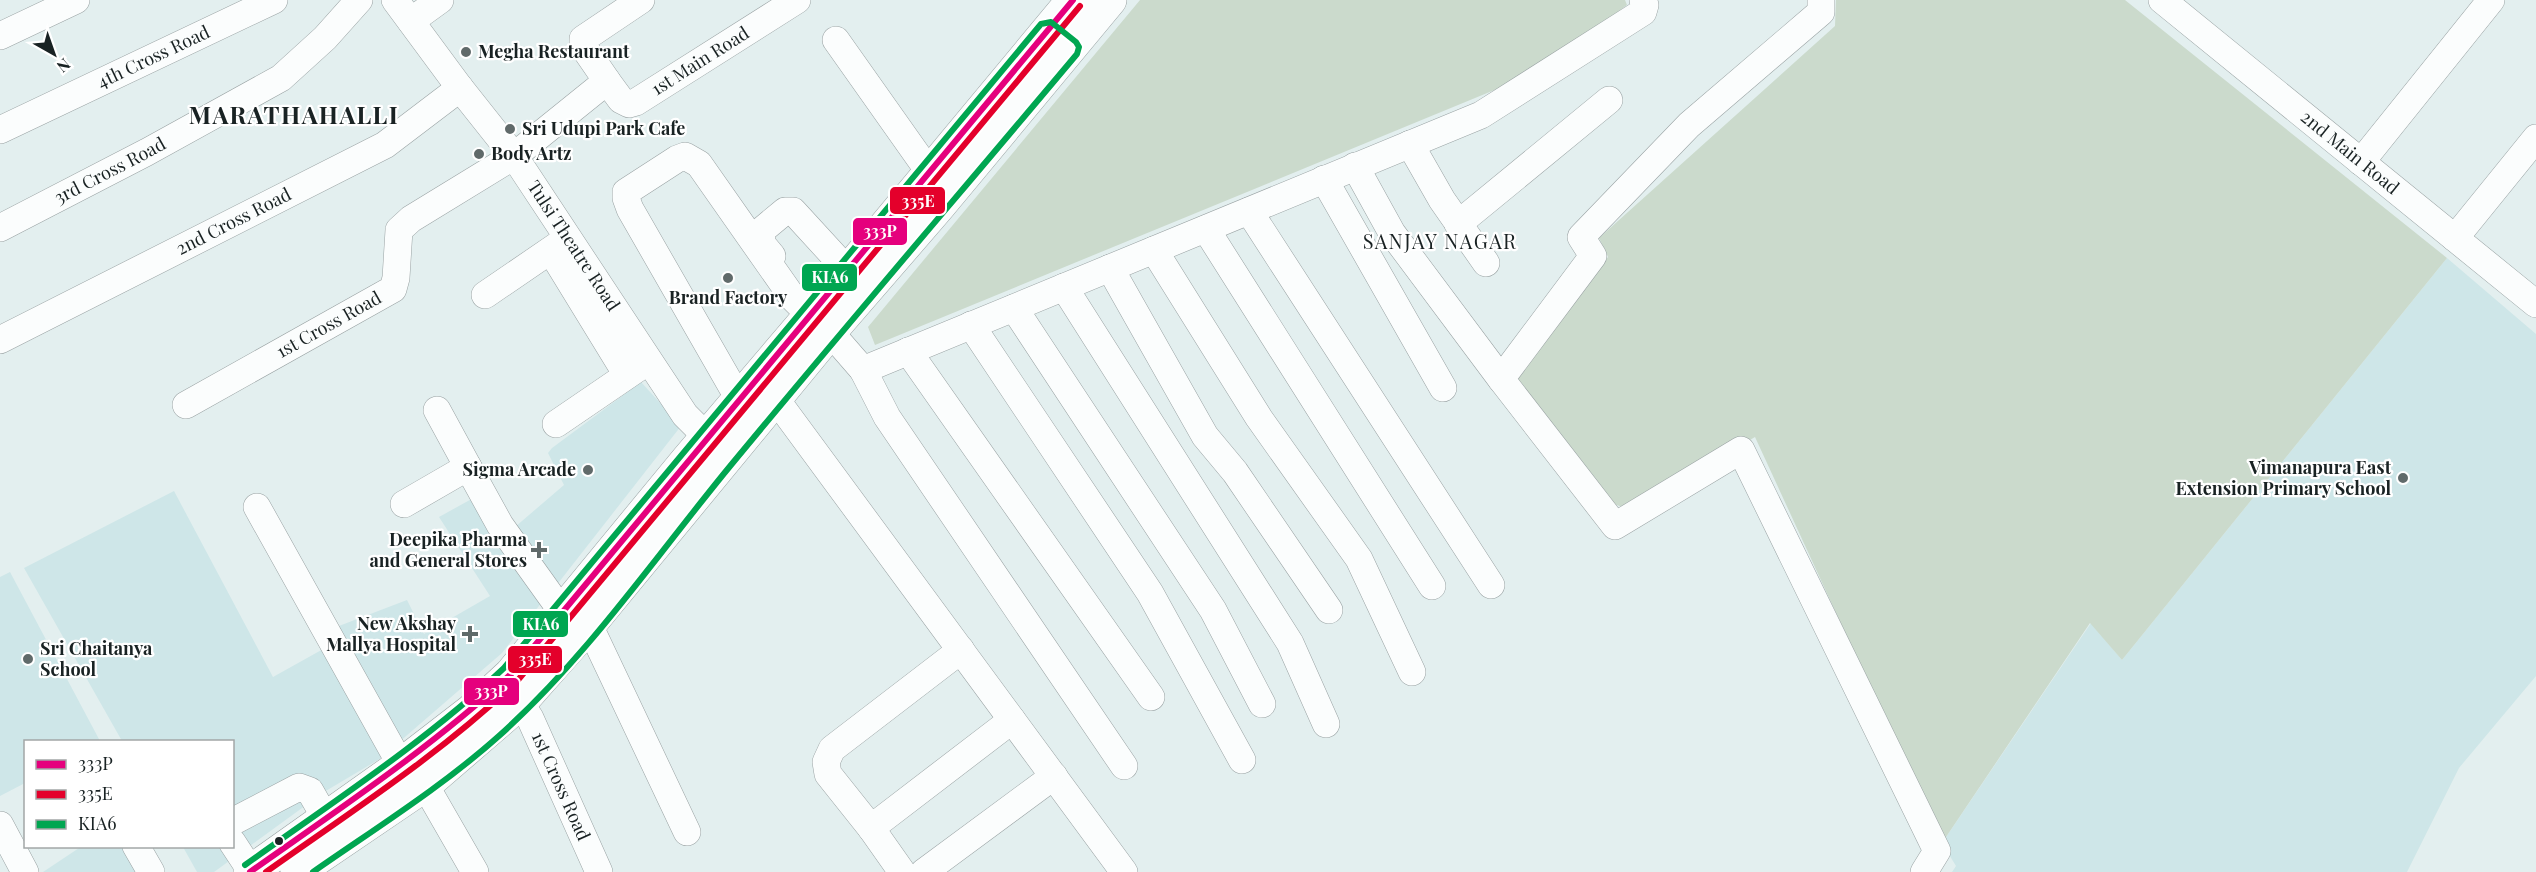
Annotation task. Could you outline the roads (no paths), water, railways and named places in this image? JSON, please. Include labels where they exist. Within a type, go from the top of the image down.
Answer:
[{"type":"main road","points":[[251,872],[326,819],[485,736],[520,703],[576,619],[707,437],[739,399],[820,317],[939,206],[1059,39],[1072,0]]},
{"type":"main road","points":[[306,870],[413,775],[471,711],[576,619],[775,398],[848,271],[930,173],[1059,39],[1110,0]]},
{"type":"street","points":[[0,36],[76,0]]},
{"type":"street","name":"4th Cross Road","points":[[0,130],[274,0]]},
{"type":"street","name":"3rd Cross Road","points":[[0,228],[147,152],[280,78],[325,38],[358,0]]},
{"type":"street","points":[[403,10],[440,0]]},
{"type":"street","points":[[514,156],[607,81],[583,46],[583,39],[641,0]]},
{"type":"street","name":"1st Main Road","points":[[607,81],[621,100],[629,104],[636,102],[796,0]]},
{"type":"street","points":[[1501,379],[1593,256],[1581,237],[1689,125],[1821,12],[1821,0]]},
{"type":"street","points":[[2361,162],[2491,0]]},
{"type":"street","name":"2nd Main Road","points":[[2169,2],[2536,304]]},
{"type":"street","points":[[863,370],[1481,115],[1647,3]]},
{"type":"street","name":"Tulsi Theatre Road","points":[[403,10],[460,88],[514,156],[560,244],[650,360],[685,415],[707,437]]},
{"type":"street","points":[[836,40],[930,173]]},
{"type":"street","name":"2nd Cross Road","points":[[0,340],[385,145],[460,88]]},
{"type":"street","points":[[1458,224],[1609,100]]},
{"type":"street","points":[[2455,238],[2536,138]]},
{"type":"street","points":[[1410,144],[1458,224],[1486,263]]},
{"type":"street","name":"1st Cross Road","points":[[186,405],[393,290],[399,230],[411,219],[514,156]]},
{"type":"street","points":[[739,399],[630,209],[626,192],[677,159],[685,156],[692,158],[699,164],[793,298],[820,317]]},
{"type":"street","points":[[1355,166],[1392,232],[1501,379],[1615,526],[1741,450],[1937,851],[1924,872]]},
{"type":"street","points":[[1324,179],[1443,388]]},
{"type":"street","points":[[848,271],[793,211],[785,211],[761,231],[762,244],[766,251],[863,370],[887,417],[1124,766]]},
{"type":"street","points":[[1249,211],[1491,585]]},
{"type":"street","points":[[1206,229],[1432,586]]},
{"type":"street","points":[[485,295],[560,244],[627,375]]},
{"type":"street","points":[[1154,250],[1259,418],[1359,559],[1412,672]]},
{"type":"street","points":[[1110,268],[1205,436],[1235,472],[1329,609]]},
{"type":"street","points":[[1064,287],[1290,643],[1326,724]]},
{"type":"street","points":[[1014,308],[1213,610],[1262,704]]},
{"type":"street","points":[[971,325],[1150,593],[1242,760]]},
{"type":"street","points":[[908,351],[1151,698]]},
{"type":"street","points":[[555,424],[650,360]]},
{"type":"street","points":[[775,398],[1125,872]]},
{"type":"street","points":[[437,410],[500,525],[576,619],[687,832]]},
{"type":"street","points":[[404,504],[468,467]]},
{"type":"street","points":[[257,507],[413,775],[475,872]]},
{"type":"street","points":[[902,872],[828,774],[826,762],[832,749],[961,650]]},
{"type":"street","name":"1st Cross Road","points":[[520,703],[530,718],[599,872]]},
{"type":"street","points":[[871,828],[1012,720]]},
{"type":"street","points":[[924,872],[1054,777]]},
{"type":"street","points":[[234,821],[293,788],[299,787],[310,791],[326,819]]},
{"type":"street","points":[[0,825],[25,872]]},
{"type":"street","points":[[234,845],[251,872]]},
{"type":"street","points":[[137,848],[151,872]]},
{"type":"place","name":"Megha Restaurant","points":[[466,52]]},
{"type":"place","name":"Sri Udupi Park Cafe","points":[[510,129]]},
{"type":"place","name":"Body Artz","points":[[479,154]]},
{"type":"place","name":"Brand Factory","points":[[728,278]]},
{"type":"place","name":"Sigma Arcade","points":[[588,470]]},
{"type":"place","name":"Vimanapura East Extension Primary School","points":[[2403,478]]},
{"type":"place","name":"Deepika Pharma and General Stores","points":[[539,550]]},
{"type":"place","name":"New Akshay Mallya Hospital","points":[[470,634]]},
{"type":"place","name":"Sri Chaitanya School","points":[[28,659]]},
{"type":"district","name":"MARATHAHALLI","points":[[294,116]]},
{"type":"district","name":"SANJAY NAGAR","points":[[1440,242]]}]
